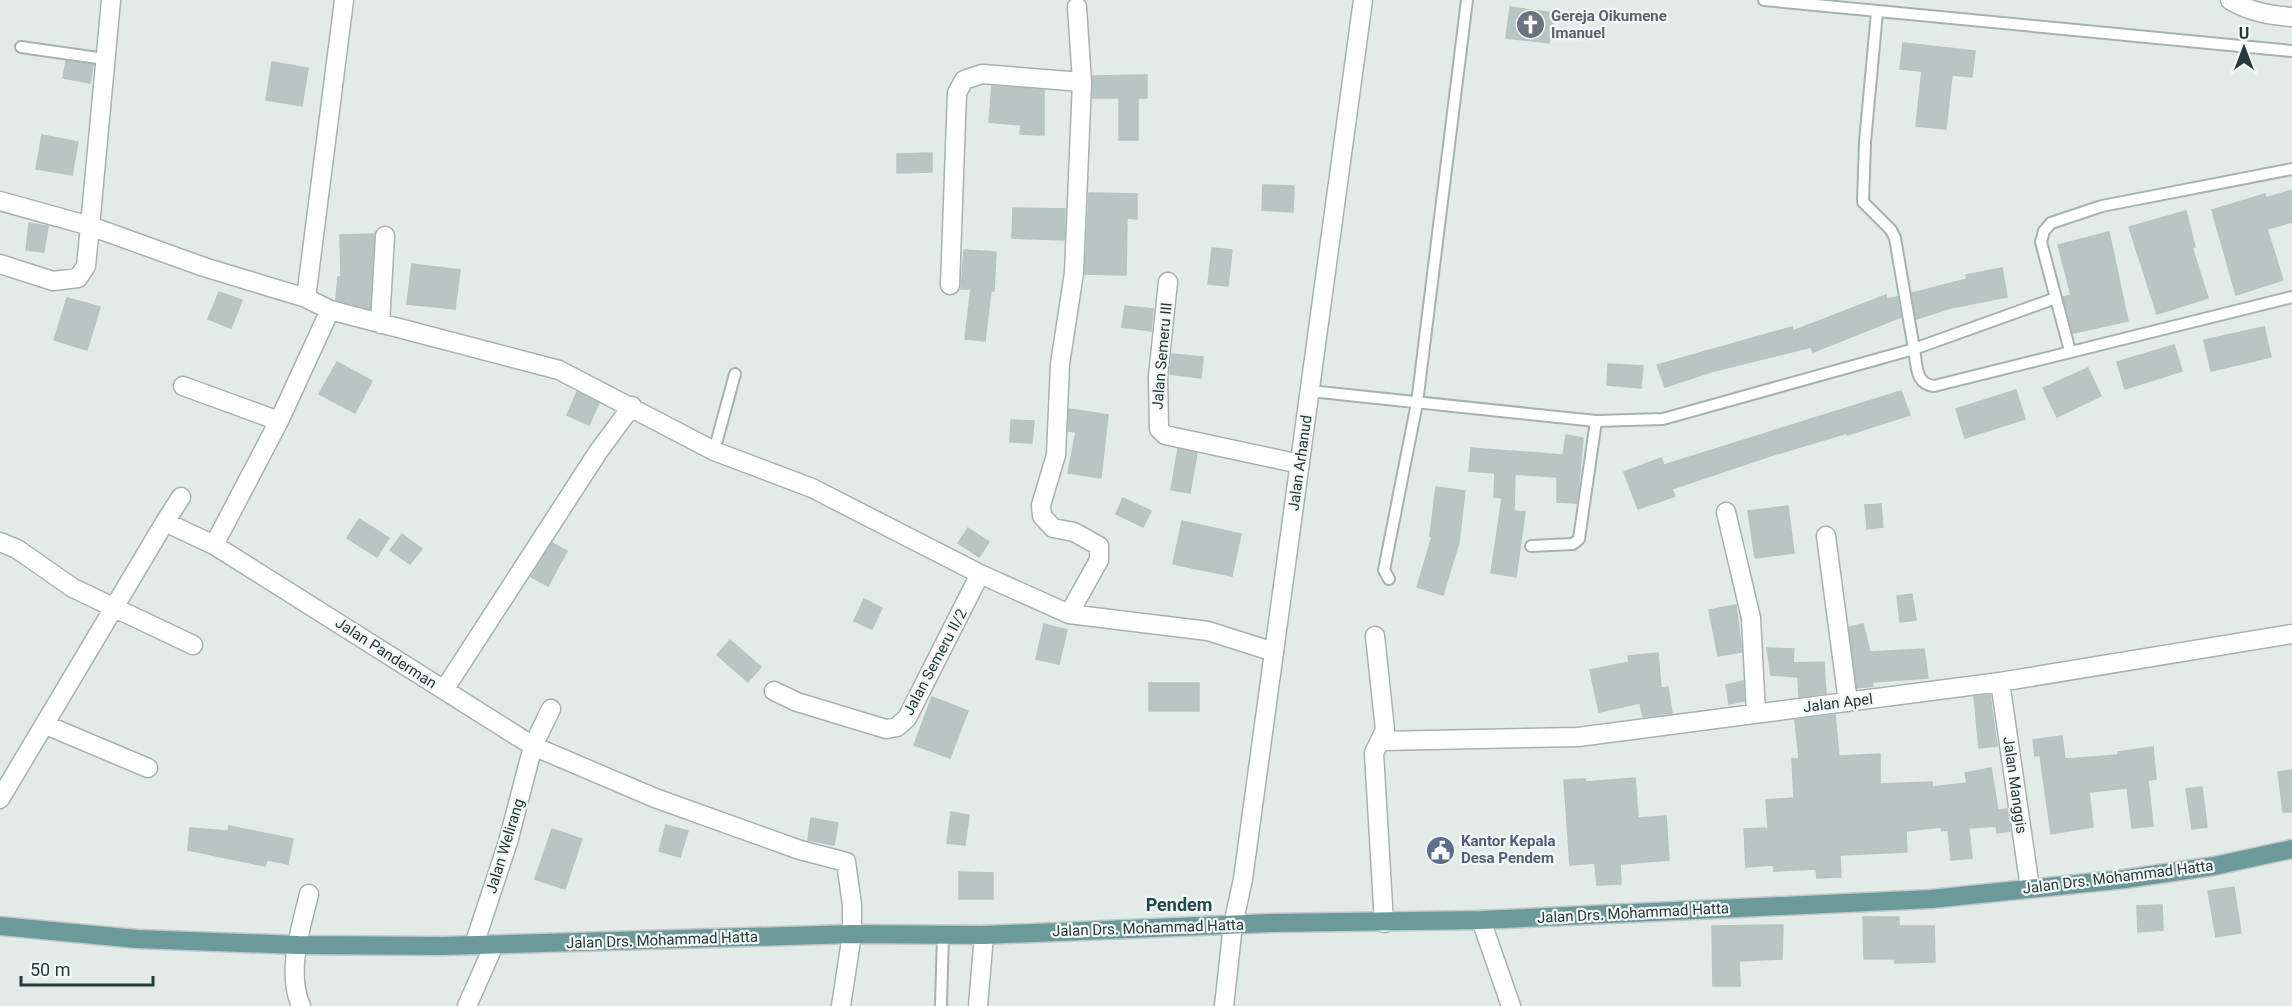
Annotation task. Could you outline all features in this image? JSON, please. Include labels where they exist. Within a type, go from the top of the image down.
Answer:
[{"type":"main road","name":"Jalan Drs. Mohammad Hatta","points":[[0,926],[137,939],[298,945],[494,945],[852,934],[984,935],[1233,925],[1481,920],[1931,899],[2148,876],[2214,866],[2292,849]]},
{"type":"street","points":[[0,264],[53,281],[78,278],[87,266],[111,0]]},
{"type":"street","points":[[306,298],[344,0]]},
{"type":"street","name":"Jalan Arhanud","points":[[1224,1006],[1233,925],[1243,879],[1363,0]]},
{"type":"street","points":[[2230,0],[2244,9],[2292,17]]},
{"type":"street","points":[[1069,615],[1099,560],[1099,546],[1074,532],[1053,528],[1042,516],[1041,505],[1056,455],[1060,364],[1074,273],[1082,82],[1077,7]]},
{"type":"street","points":[[950,285],[957,93],[964,80],[982,74],[1082,82]]},
{"type":"street","points":[[0,201],[90,226],[204,267],[306,298],[330,310],[559,370],[632,406],[714,451],[812,488],[980,574],[1069,615],[1208,631],[1274,652]]},
{"type":"street","points":[[380,324],[385,236]]},
{"type":"street","name":"Jalan Semeru III","points":[[1168,282],[1158,376],[1159,429],[1165,435],[1300,464]]},
{"type":"street","points":[[214,545],[279,421],[330,310]]},
{"type":"street","points":[[183,386],[279,421]]},
{"type":"street","points":[[444,690],[598,452],[632,406]]},
{"type":"street","points":[[0,799],[181,497]]},
{"type":"street","points":[[1726,512],[1751,618],[1756,713]]},
{"type":"street","name":"Jalan Panderman","points":[[165,522],[214,545],[533,746],[655,798],[800,850],[846,862],[852,905],[852,934]]},
{"type":"street","points":[[1826,536],[1848,702]]},
{"type":"street","points":[[0,542],[17,549],[73,588],[193,645]]},
{"type":"street","name":"Jalan Semeru II/2","points":[[774,691],[854,720],[886,729],[897,727],[907,718],[980,574]]},
{"type":"street","name":"Jalan Apel","points":[[1382,741],[1578,737],[2000,682],[2292,634]]},
{"type":"street","points":[[1375,636],[1385,730],[1382,741],[1374,753],[1384,923]]},
{"type":"street","name":"Jalan Manggis","points":[[2000,682],[2030,888]]},
{"type":"street","name":"Jalan Welirang","points":[[474,945],[508,842],[533,746],[551,709]]},
{"type":"street","points":[[46,725],[148,768]]},
{"type":"street","points":[[301,1006],[296,988],[298,945],[309,894]]},
{"type":"street","points":[[1481,920],[1511,1006]]},
{"type":"street","points":[[840,1006],[852,934]]},
{"type":"street","points":[[978,1006],[984,935]]},
{"type":"street","points":[[467,1006],[494,945]]},
{"type":"lane","points":[[1389,579],[1384,570],[1417,403],[1467,0]]},
{"type":"lane","points":[[1764,0],[2292,51]]},
{"type":"lane","points":[[1888,0],[1882,12],[1865,142],[1863,202],[1891,230],[1895,238],[1920,380],[1926,385],[1934,386],[2292,297]]},
{"type":"lane","points":[[21,47],[105,59]]},
{"type":"lane","points":[[2070,351],[2041,242],[2044,231],[2051,223],[2102,206],[2292,169]]},
{"type":"lane","points":[[1310,391],[1596,421],[1664,419],[1914,349],[2056,298]]},
{"type":"lane","points":[[714,451],[735,374]]},
{"type":"lane","points":[[1531,546],[1574,544],[1579,539],[1596,421]]},
{"type":"lane","points":[[941,1004],[943,935]]},
{"type":"building","name":"Gereja Oikumene Imanuel","points":[[1510,7],[1554,13],[1549,43],[1506,38]]},
{"type":"building","points":[[1903,43],[1975,51],[1972,77],[1952,75],[1946,129],[1916,126],[1922,71],[1900,69]]},
{"type":"building","points":[[66,61],[93,65],[90,83],[63,78]]},
{"type":"building","points":[[272,62],[308,68],[302,106],[266,100]]},
{"type":"building","points":[[1147,75],[1147,98],[1138,98],[1138,140],[1119,140],[1119,98],[1093,98],[1093,76]]},
{"type":"building","points":[[992,86],[1044,90],[1044,135],[1020,134],[1021,125],[989,122]]},
{"type":"building","points":[[42,135],[78,142],[72,175],[36,169]]},
{"type":"building","points":[[932,153],[932,172],[897,173],[897,154]]},
{"type":"building","points":[[1263,185],[1294,186],[1293,212],[1262,210]]},
{"type":"building","points":[[2292,190],[2292,222],[2267,229],[2283,280],[2236,295],[2212,210],[2265,194],[2266,198]]},
{"type":"building","points":[[1089,193],[1137,194],[1137,219],[1127,218],[1126,275],[1085,274]]},
{"type":"building","points":[[1013,208],[1065,209],[1064,240],[1012,238]]},
{"type":"building","points":[[2186,211],[2195,247],[2192,247],[2208,298],[2157,314],[2129,227]]},
{"type":"building","points":[[29,223],[48,226],[44,252],[26,250]]},
{"type":"building","points":[[2109,232],[2128,321],[2073,333],[2063,297],[2071,295],[2058,245]]},
{"type":"building","points":[[374,234],[370,309],[336,300],[338,277],[341,277],[340,235]]},
{"type":"building","points":[[1212,248],[1232,250],[1228,286],[1208,284]]},
{"type":"building","points":[[964,250],[996,252],[994,291],[991,291],[985,341],[965,339],[971,289],[961,289]]},
{"type":"building","points":[[412,264],[460,270],[455,309],[407,304]]},
{"type":"building","points":[[2002,268],[2007,297],[1951,308],[1916,319],[1912,293],[1967,279],[1966,275]]},
{"type":"building","points":[[219,292],[242,300],[231,328],[208,319]]},
{"type":"building","points":[[1886,295],[1887,299],[1897,297],[1901,317],[1813,352],[1811,347],[1714,371],[1665,387],[1657,365],[1792,327],[1793,331]]},
{"type":"building","points":[[67,298],[100,307],[87,350],[54,340]]},
{"type":"building","points":[[1125,306],[1153,309],[1151,331],[1122,327]]},
{"type":"building","points":[[2264,327],[2271,357],[2211,371],[2204,340]]},
{"type":"building","points":[[2174,345],[2182,371],[2125,389],[2117,362]]},
{"type":"building","points":[[1172,354],[1203,357],[1201,378],[1170,374]]},
{"type":"building","points":[[337,362],[372,381],[355,413],[319,394]]},
{"type":"building","points":[[1608,364],[1643,366],[1641,388],[1607,385]]},
{"type":"building","points":[[2088,368],[2101,396],[2057,417],[2043,388]]},
{"type":"building","points":[[2016,390],[2025,419],[1965,438],[1956,409]]},
{"type":"building","points":[[1901,391],[1910,415],[1770,456],[1672,489],[1675,496],[1638,509],[1624,472],[1661,458],[1664,465]]},
{"type":"building","points":[[577,392],[599,403],[589,425],[567,415]]},
{"type":"building","points":[[1069,409],[1108,415],[1101,478],[1068,473],[1076,432],[1068,431]]},
{"type":"building","points":[[1011,420],[1034,421],[1032,443],[1010,442]]},
{"type":"building","points":[[1566,435],[1583,438],[1577,503],[1557,502],[1557,477],[1515,474],[1514,511],[1525,512],[1516,577],[1491,573],[1502,498],[1494,497],[1495,473],[1469,471],[1471,448],[1563,455]]},
{"type":"building","points":[[1178,449],[1197,453],[1190,493],[1171,490]]},
{"type":"building","points":[[1436,487],[1465,491],[1459,542],[1443,595],[1417,587],[1432,537],[1430,536]]},
{"type":"building","points":[[1123,498],[1151,511],[1143,527],[1116,514]]},
{"type":"building","points":[[1881,504],[1883,527],[1867,529],[1865,505]]},
{"type":"building","points":[[1788,506],[1794,553],[1755,558],[1748,511]]},
{"type":"building","points":[[359,519],[389,538],[377,557],[347,538]]},
{"type":"building","points":[[1182,521],[1241,534],[1232,576],[1173,564]]},
{"type":"building","points":[[968,528],[989,542],[979,557],[958,543]]},
{"type":"building","points":[[402,534],[422,549],[410,564],[390,550]]},
{"type":"building","points":[[552,543],[567,551],[548,586],[531,577]]},
{"type":"building","points":[[1912,594],[1916,620],[1900,622],[1897,596]]},
{"type":"building","points":[[864,599],[882,608],[872,629],[854,621]]},
{"type":"building","points":[[1736,605],[1742,652],[1718,656],[1709,610]]},
{"type":"building","points":[[1044,624],[1067,630],[1059,664],[1036,659]]},
{"type":"building","points":[[1863,624],[1870,652],[1924,649],[1928,678],[1872,682],[1873,686],[1857,688],[1849,627]]},
{"type":"building","points":[[730,640],[761,667],[748,682],[717,655]]},
{"type":"building","points":[[1767,648],[1794,649],[1793,663],[1824,662],[1826,693],[1799,697],[1798,677],[1771,675]]},
{"type":"building","points":[[1658,653],[1661,688],[1668,687],[1672,713],[1643,717],[1640,703],[1599,712],[1590,670],[1629,662],[1628,656]]},
{"type":"building","points":[[1743,681],[1744,701],[1729,704],[1726,685]]},
{"type":"building","points":[[1149,683],[1199,683],[1199,711],[1149,711]]},
{"type":"building","points":[[1990,695],[1997,746],[1979,748],[1974,697]]},
{"type":"building","points":[[932,697],[968,711],[950,758],[914,745]]},
{"type":"building","points":[[1835,715],[1839,756],[1880,754],[1880,784],[1932,782],[1932,787],[1967,783],[1965,773],[1991,768],[1998,810],[2007,809],[2010,831],[1997,833],[1996,826],[1969,828],[1972,858],[1951,860],[1948,830],[1942,831],[1941,827],[1906,831],[1907,852],[1840,855],[1841,877],[1817,878],[1816,869],[1774,871],[1774,865],[1746,867],[1744,829],[1768,828],[1766,800],[1794,798],[1792,759],[1799,759],[1795,720]]},
{"type":"building","points":[[2062,736],[2065,759],[2118,755],[2118,752],[2153,747],[2156,779],[2148,780],[2153,826],[2132,828],[2127,788],[2089,792],[2093,827],[2051,834],[2040,755],[2035,756],[2033,740]]},
{"type":"building","points":[[2292,770],[2292,812],[2283,812],[2278,772]]},
{"type":"building","points":[[1635,778],[1638,818],[1666,816],[1669,860],[1620,864],[1621,884],[1597,885],[1595,863],[1570,865],[1564,780],[1585,779],[1586,782]]},
{"type":"building","points":[[2202,787],[2207,827],[2192,829],[2186,789]]},
{"type":"building","points":[[951,812],[969,815],[965,845],[947,843]]},
{"type":"building","points":[[811,818],[838,823],[834,845],[808,840]]},
{"type":"building","points":[[666,825],[688,831],[680,857],[659,851]]},
{"type":"building","points":[[229,826],[293,839],[288,864],[267,860],[265,866],[188,850],[190,828],[228,831]]},
{"type":"building","points":[[552,829],[582,839],[565,889],[535,879]]},
{"type":"building","points":[[959,872],[993,873],[993,899],[959,899]]},
{"type":"building","points":[[2234,887],[2241,933],[2216,937],[2208,891]]},
{"type":"building","points":[[2162,905],[2163,930],[2138,932],[2137,906]]},
{"type":"building","points":[[1863,917],[1899,917],[1899,926],[1934,926],[1935,962],[1895,963],[1895,959],[1864,959]]},
{"type":"building","points":[[1783,925],[1782,959],[1739,961],[1740,986],[1713,986],[1712,926]]},
{"type":"place","name":"Gereja Oikumene Imanuel","points":[[1530,25]]},
{"type":"place","name":"Kantor Kepala Desa Pendem","points":[[1440,850]]},
{"type":"district","name":"Pendem","points":[[1179,904]]}]
